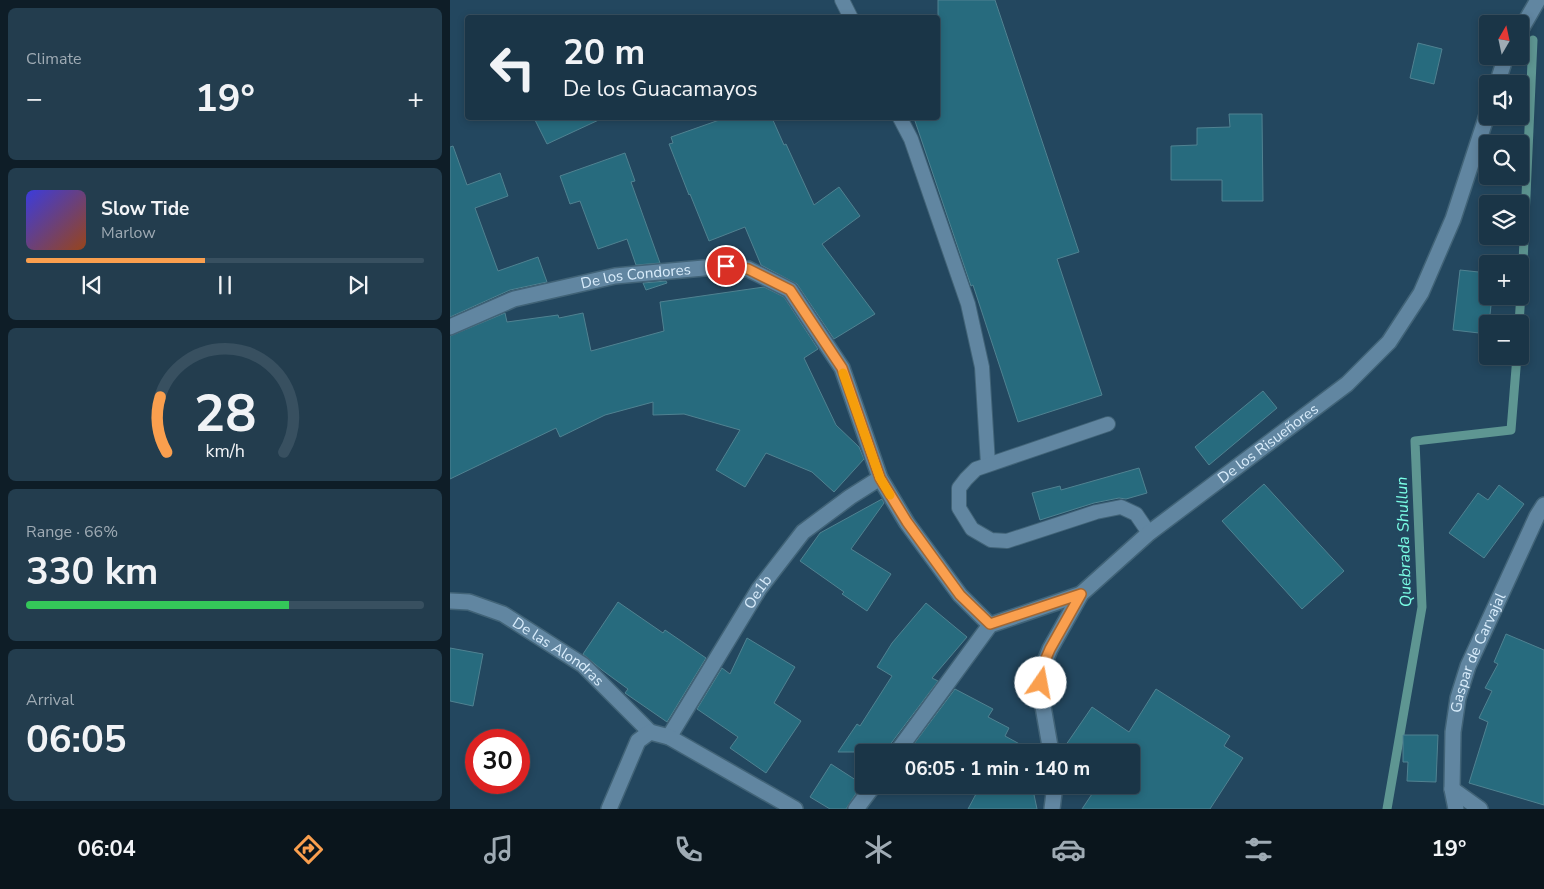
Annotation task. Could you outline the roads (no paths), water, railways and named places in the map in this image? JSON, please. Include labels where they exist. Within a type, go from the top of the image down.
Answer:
[{"type":"street","points":[[1529,16],[1538,0]]},
{"type":"street","name":"De los Risueñores","points":[[1050,744],[1041,695],[1041,670],[1050,649],[1081,594],[1148,533],[1347,384],[1389,342],[1421,293],[1454,219],[1484,125]]},
{"type":"street","name":"De los Condores","points":[[450,327],[514,299],[615,276],[726,266],[748,269],[790,290],[842,368],[880,478],[907,522],[960,595],[990,624]]},
{"type":"street","name":"Oe1b","points":[[669,737],[759,589],[803,532],[850,497],[880,478]]},
{"type":"street","name":"Gaspar de Carvajal","points":[[1456,809],[1452,789],[1453,732],[1458,698],[1468,666],[1542,513]]},
{"type":"street","points":[[903,744],[990,624],[1081,594]]},
{"type":"street","name":"De las Alondras","points":[[450,601],[468,602],[503,614],[583,665],[650,732]]},
{"type":"street","points":[[609,809],[638,741],[650,732],[669,737],[795,809]]},
{"type":"street","points":[[1452,789],[1480,809]]},
{"type":"street","points":[[856,809],[867,794]]},
{"type":"street","points":[[1052,809],[1054,794]]},
{"type":"lane","points":[[842,0],[850,15]]},
{"type":"lane","points":[[901,120],[911,139],[968,304],[982,367],[988,464]]},
{"type":"lane","points":[[1108,424],[976,469],[959,488],[959,508],[972,529],[991,540],[1007,541],[1096,512],[1121,507],[1136,514],[1148,533]]},
{"type":"waterway","name":"Quebrada Shullun","points":[[1520,315],[1533,40]]},
{"type":"waterway","name":"Quebrada Shullun","points":[[1387,809],[1422,607],[1415,441],[1511,430],[1516,365]]}]
